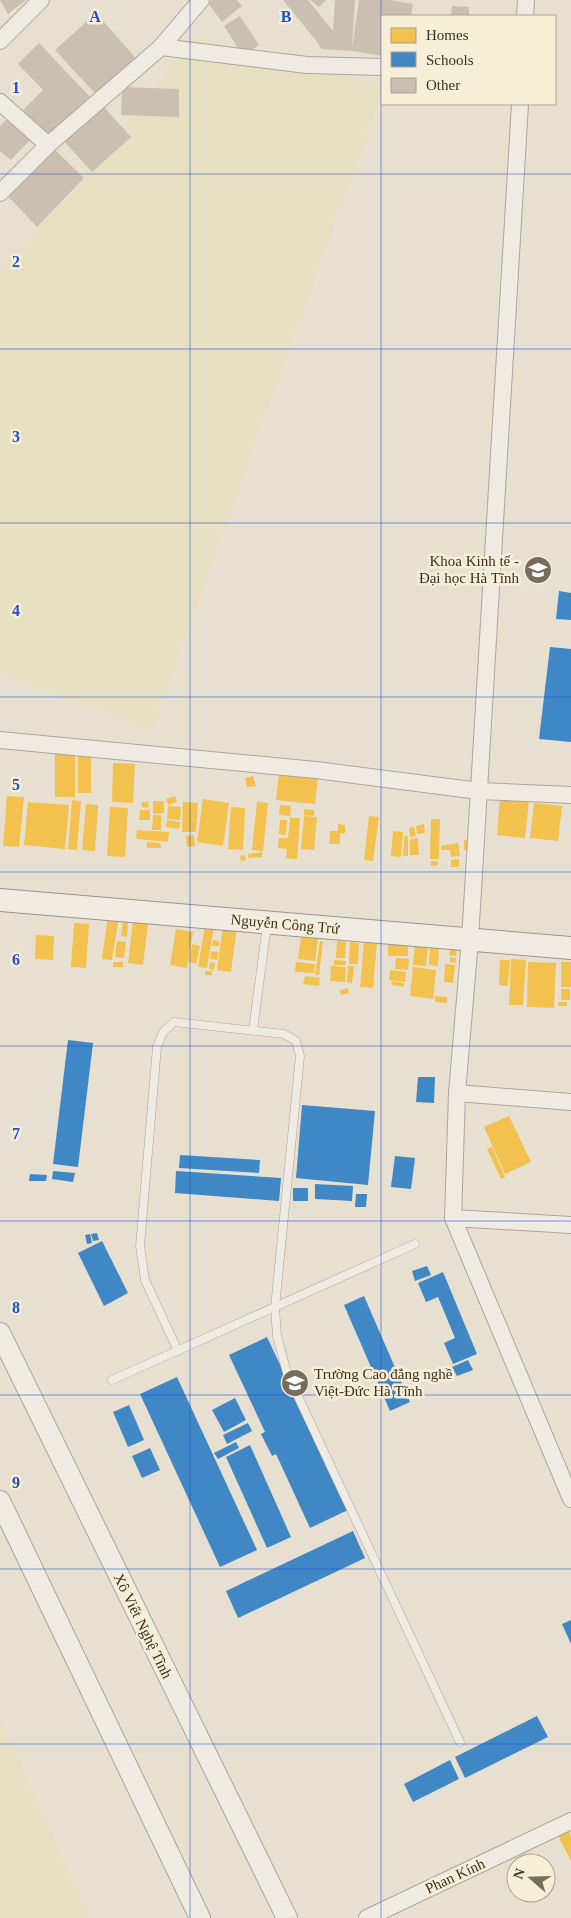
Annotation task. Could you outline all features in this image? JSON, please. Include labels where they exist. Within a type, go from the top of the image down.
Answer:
[{"type":"main road","name":"Nguyễn Công Trứ","points":[[0,900],[571,948]]},
{"type":"street","points":[[0,41],[41,0]]},
{"type":"street","points":[[0,192],[48,145],[161,47],[201,0]]},
{"type":"street","points":[[525,15],[526,0]]},
{"type":"street","points":[[161,47],[307,65],[381,67]]},
{"type":"street","points":[[0,102],[48,145]]},
{"type":"street","points":[[520,105],[470,940],[457,1093],[452,1218],[571,1499]]},
{"type":"street","points":[[0,740],[307,770],[479,790],[571,795]]},
{"type":"street","points":[[457,1093],[571,1102]]},
{"type":"street","points":[[452,1218],[571,1225]]},
{"type":"street","name":"Xô Viết Nghệ Tĩnh","points":[[0,1333],[287,1918]]},
{"type":"street","points":[[0,1501],[200,1918]]},
{"type":"street","name":"Phan Kính","points":[[367,1918],[571,1821]]},
{"type":"lane","points":[[253,1030],[267,922]]},
{"type":"lane","points":[[178,1351],[145,1280],[140,1246],[158,1047],[163,1032],[174,1022],[284,1034],[296,1041],[300,1056],[275,1307],[276,1336],[287,1373],[460,1742]]},
{"type":"lane","points":[[112,1380],[415,1244]]},
{"type":"shaded area","points":[[195,36],[381,86],[381,96],[152,730],[0,674],[0,272],[37,227],[60,204]]},
{"type":"shaded area","points":[[0,1716],[90,1918],[0,1918]]},
{"type":"building: Homes","points":[[55,749],[75,749],[75,797],[55,797]]},
{"type":"building: Homes","points":[[78,753],[91,753],[91,793],[78,793]]},
{"type":"building: Homes","points":[[113,763],[135,764],[133,803],[112,802]]},
{"type":"building: Homes","points":[[279,774],[318,777],[315,804],[276,800]]},
{"type":"building: Homes","points":[[253,776],[256,786],[247,787],[245,778]]},
{"type":"building: Homes","points":[[7,796],[24,797],[19,847],[3,846]]},
{"type":"building: Homes","points":[[175,796],[177,802],[168,805],[166,799]]},
{"type":"building: Homes","points":[[500,798],[529,801],[525,838],[497,835]]},
{"type":"building: Homes","points":[[203,799],[229,803],[223,846],[197,842]]},
{"type":"building: Homes","points":[[72,800],[81,801],[77,850],[68,849]]},
{"type":"building: Homes","points":[[148,801],[149,807],[143,808],[141,803]]},
{"type":"building: Homes","points":[[153,801],[164,801],[164,813],[153,814]]},
{"type":"building: Homes","points":[[28,802],[69,805],[65,849],[24,845]]},
{"type":"building: Homes","points":[[183,802],[198,803],[196,832],[182,832]]},
{"type":"building: Homes","points":[[257,802],[268,803],[263,851],[252,850]]},
{"type":"building: Homes","points":[[534,803],[562,806],[558,841],[530,838]]},
{"type":"building: Homes","points":[[86,804],[98,805],[95,851],[82,850]]},
{"type":"building: Homes","points":[[280,805],[291,806],[290,816],[279,815]]},
{"type":"building: Homes","points":[[168,806],[181,807],[180,820],[167,819]]},
{"type":"building: Homes","points":[[110,807],[128,808],[125,857],[107,856]]},
{"type":"building: Homes","points":[[231,807],[245,808],[243,850],[228,849]]},
{"type":"building: Homes","points":[[304,809],[314,810],[314,816],[304,815]]},
{"type":"building: Homes","points":[[140,810],[150,810],[150,820],[139,820]]},
{"type":"building: Homes","points":[[153,815],[161,815],[161,830],[152,830]]},
{"type":"building: Homes","points":[[304,816],[317,817],[314,850],[301,849]]},
{"type":"building: Homes","points":[[369,816],[379,817],[373,861],[364,860]]},
{"type":"building: Homes","points":[[290,818],[300,818],[297,859],[286,858],[287,849],[278,848],[279,838],[288,838]]},
{"type":"building: Homes","points":[[431,819],[440,819],[439,859],[430,859]]},
{"type":"building: Homes","points":[[167,820],[180,822],[179,829],[166,827]]},
{"type":"building: Homes","points":[[280,820],[287,820],[286,835],[279,834]]},
{"type":"building: Homes","points":[[338,824],[345,825],[345,833],[340,833],[340,844],[329,844],[330,831],[338,831]]},
{"type":"building: Homes","points":[[424,824],[425,833],[417,834],[416,826]]},
{"type":"building: Homes","points":[[414,827],[416,836],[410,837],[409,828]]},
{"type":"building: Homes","points":[[137,830],[169,832],[168,842],[136,839]]},
{"type":"building: Homes","points":[[393,831],[403,832],[401,857],[391,856]]},
{"type":"building: Homes","points":[[194,835],[195,846],[187,847],[186,836]]},
{"type":"building: Homes","points":[[404,836],[408,836],[408,856],[403,856]]},
{"type":"building: Homes","points":[[418,838],[419,855],[410,855],[410,839]]},
{"type":"building: Homes","points":[[464,840],[468,840],[468,850],[464,850]]},
{"type":"building: Homes","points":[[147,842],[160,843],[161,848],[147,848]]},
{"type":"building: Homes","points":[[458,843],[460,856],[451,857],[450,850],[441,850],[441,846]]},
{"type":"building: Homes","points":[[262,852],[262,857],[248,858],[248,854]]},
{"type":"building: Homes","points":[[245,855],[246,860],[241,861],[240,856]]},
{"type":"building: Homes","points":[[459,859],[459,867],[451,867],[451,860]]},
{"type":"building: Homes","points":[[431,861],[438,861],[438,865],[431,866]]},
{"type":"building: Homes","points":[[108,915],[119,917],[112,960],[102,959]]},
{"type":"building: Homes","points":[[123,921],[128,921],[127,937],[121,936]]},
{"type":"building: Homes","points":[[133,922],[148,924],[143,965],[128,963]]},
{"type":"building: Homes","points":[[74,923],[89,924],[86,968],[71,967]]},
{"type":"building: Homes","points":[[223,925],[237,927],[231,972],[217,970]]},
{"type":"building: Homes","points":[[205,926],[214,927],[207,968],[198,967]]},
{"type":"building: Homes","points":[[176,929],[193,932],[187,968],[170,965]]},
{"type":"building: Homes","points":[[36,935],[54,936],[53,960],[35,959]]},
{"type":"building: Homes","points":[[301,937],[318,939],[315,961],[298,959]]},
{"type":"building: Homes","points":[[213,940],[219,941],[219,946],[212,946]]},
{"type":"building: Homes","points":[[117,941],[126,942],[124,958],[115,957]]},
{"type":"building: Homes","points":[[320,941],[323,942],[319,975],[315,975]]},
{"type":"building: Homes","points":[[337,941],[346,942],[345,958],[336,958]]},
{"type":"building: Homes","points":[[350,942],[359,943],[358,964],[349,964]]},
{"type":"building: Homes","points":[[364,942],[377,943],[373,988],[360,987]]},
{"type":"building: Homes","points":[[451,943],[458,944],[456,956],[449,955]]},
{"type":"building: Homes","points":[[192,944],[200,946],[196,964],[189,962]]},
{"type":"building: Homes","points":[[415,944],[428,945],[426,966],[413,965]]},
{"type":"building: Homes","points":[[388,945],[408,945],[408,956],[388,956]]},
{"type":"building: Homes","points":[[430,947],[439,947],[438,966],[429,965]]},
{"type":"building: Homes","points":[[211,951],[219,952],[217,960],[210,959]]},
{"type":"building: Homes","points":[[450,957],[456,958],[456,963],[450,962]]},
{"type":"building: Homes","points":[[396,958],[409,959],[408,970],[395,969]]},
{"type":"building: Homes","points":[[511,959],[526,960],[523,1005],[509,1005]]},
{"type":"building: Homes","points":[[334,960],[346,961],[346,965],[334,965]]},
{"type":"building: Homes","points":[[500,960],[510,960],[508,986],[499,985]]},
{"type":"building: Homes","points":[[113,962],[123,962],[123,967],[113,967]]},
{"type":"building: Homes","points":[[210,962],[215,963],[214,970],[209,969]]},
{"type":"building: Homes","points":[[296,962],[315,964],[314,973],[295,972]]},
{"type":"building: Homes","points":[[528,962],[556,963],[554,1008],[527,1007]]},
{"type":"building: Homes","points":[[561,962],[571,962],[571,987],[561,987]]},
{"type":"building: Homes","points":[[445,964],[455,965],[453,983],[444,982]]},
{"type":"building: Homes","points":[[331,966],[346,967],[345,982],[330,981]]},
{"type":"building: Homes","points":[[348,966],[354,966],[352,983],[347,982]]},
{"type":"building: Homes","points":[[413,967],[436,970],[433,999],[410,996]]},
{"type":"building: Homes","points":[[390,970],[406,972],[405,982],[389,980]]},
{"type":"building: Homes","points":[[205,971],[212,971],[212,975],[205,975]]},
{"type":"building: Homes","points":[[305,976],[320,978],[319,986],[303,984]]},
{"type":"building: Homes","points":[[392,981],[404,983],[404,987],[391,985]]},
{"type":"building: Homes","points":[[348,988],[349,993],[341,995],[340,990]]},
{"type":"building: Homes","points":[[561,989],[570,989],[570,1000],[561,1000]]},
{"type":"building: Homes","points":[[435,996],[447,997],[447,1003],[435,1002]]},
{"type":"building: Homes","points":[[558,1002],[567,1002],[567,1006],[558,1006]]},
{"type":"building: Homes","points":[[509,1116],[531,1162],[505,1174],[484,1127]]},
{"type":"building: Homes","points":[[492,1147],[505,1177],[501,1179],[487,1149]]},
{"type":"building: Homes","points":[[566,1826],[571,1836],[571,1861],[556,1832]]},
{"type":"building: Schools","points":[[559,591],[571,593],[571,620],[556,619]]},
{"type":"building: Schools","points":[[550,647],[571,649],[571,742],[539,739]]},
{"type":"building: Schools","points":[[68,1040],[93,1043],[78,1167],[53,1164]]},
{"type":"building: Schools","points":[[418,1077],[435,1077],[434,1103],[416,1102]]},
{"type":"building: Schools","points":[[302,1105],[375,1111],[368,1185],[296,1178]]},
{"type":"building: Schools","points":[[180,1155],[260,1160],[259,1173],[179,1168]]},
{"type":"building: Schools","points":[[395,1156],[415,1158],[411,1189],[391,1187]]},
{"type":"building: Schools","points":[[53,1171],[75,1173],[73,1182],[52,1179]]},
{"type":"building: Schools","points":[[176,1171],[281,1178],[279,1201],[175,1193]]},
{"type":"building: Schools","points":[[30,1174],[47,1175],[46,1181],[29,1181]]},
{"type":"building: Schools","points":[[315,1184],[353,1186],[352,1201],[315,1199]]},
{"type":"building: Schools","points":[[293,1188],[308,1188],[308,1201],[293,1201]]},
{"type":"building: Schools","points":[[356,1194],[367,1194],[366,1207],[355,1207]]},
{"type":"building: Schools","points":[[97,1233],[99,1240],[93,1241],[91,1234]]},
{"type":"building: Schools","points":[[90,1234],[92,1243],[87,1244],[85,1235]]},
{"type":"building: Schools","points":[[102,1241],[128,1293],[104,1306],[78,1253]]},
{"type":"building: Schools","points":[[427,1266],[431,1275],[415,1281],[412,1271]]},
{"type":"building: Schools","points":[[443,1272],[477,1354],[453,1364],[444,1343],[455,1338],[438,1297],[426,1302],[418,1283]]},
{"type":"building: Schools","points":[[364,1296],[410,1402],[390,1411],[344,1305]]},
{"type":"building: Schools","points":[[267,1337],[348,1510],[310,1528],[276,1454],[272,1456],[261,1434],[265,1432],[229,1355]]},
{"type":"building: Schools","points":[[468,1360],[473,1370],[457,1376],[452,1367]]},
{"type":"building: Schools","points":[[177,1377],[257,1550],[220,1567],[140,1394]]},
{"type":"building: Schools","points":[[235,1398],[246,1420],[224,1432],[212,1410]]},
{"type":"building: Schools","points":[[129,1405],[144,1440],[128,1447],[113,1412]]},
{"type":"building: Schools","points":[[248,1423],[252,1431],[227,1444],[223,1435]]},
{"type":"building: Schools","points":[[236,1442],[239,1448],[218,1459],[214,1453]]},
{"type":"building: Schools","points":[[250,1445],[291,1537],[267,1548],[226,1457]]},
{"type":"building: Schools","points":[[150,1448],[160,1470],[142,1478],[132,1456]]},
{"type":"building: Schools","points":[[353,1531],[365,1558],[238,1618],[226,1591]]},
{"type":"building: Schools","points":[[571,1620],[571,1644],[562,1624]]},
{"type":"building: Schools","points":[[537,1716],[548,1737],[465,1778],[455,1757]]},
{"type":"building: Schools","points":[[450,1760],[459,1779],[413,1802],[404,1784]]},
{"type":"building: Other","points":[[0,0],[26,0],[8,14]]},
{"type":"building: Other","points":[[212,0],[237,0],[242,6],[222,22],[208,3]]},
{"type":"building: Other","points":[[283,0],[308,0],[333,31],[335,0],[355,0],[352,48],[359,0],[389,0],[413,4],[411,15],[381,15],[381,56],[352,51],[321,49]]},
{"type":"building: Other","points":[[310,0],[326,0],[319,7]]},
{"type":"building: Other","points":[[452,6],[469,7],[469,15],[451,15]]},
{"type":"building: Other","points":[[96,13],[140,63],[100,99],[55,50]]},
{"type":"building: Other","points":[[240,16],[259,45],[243,56],[224,26]]},
{"type":"building: Other","points":[[39,43],[92,99],[51,139],[23,110],[43,90],[18,64]]},
{"type":"building: Other","points":[[122,87],[179,89],[179,117],[121,115]]},
{"type":"building: Other","points":[[103,106],[131,137],[92,172],[64,141]]},
{"type":"building: Other","points":[[8,118],[31,139],[11,160],[0,151],[0,126]]},
{"type":"building: Other","points":[[52,147],[84,178],[37,227],[4,192]]},
{"type":"place","name":"Khoa Kinh tế - Đại học Hà Tĩnh","points":[[538,570]]},
{"type":"place","name":"Trường Cao đẳng nghề Việt-Đức Hà Tĩnh","points":[[295,1383]]}]
